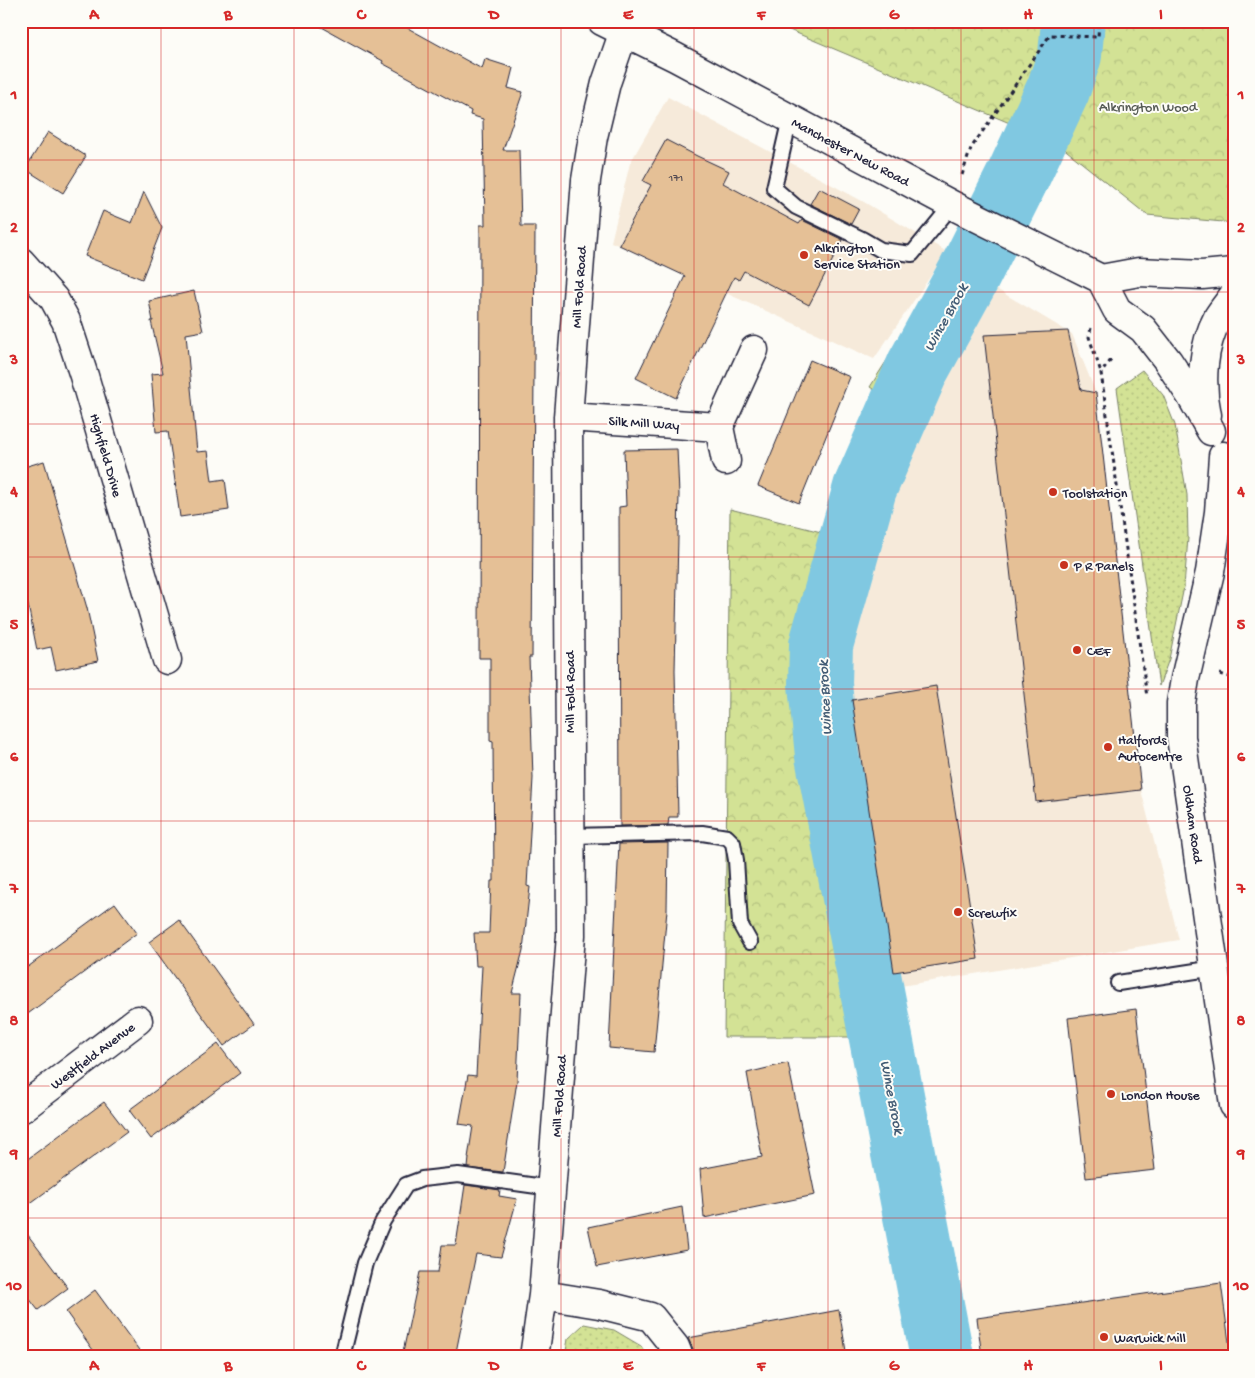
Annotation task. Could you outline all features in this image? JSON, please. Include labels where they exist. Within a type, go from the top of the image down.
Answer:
[{"type":"street","name":"Manchester New Road","points":[[613,26],[676,57],[952,205],[1101,280]]},
{"type":"street","name":"Mill Fold Road","points":[[534,1357],[543,1295],[571,935],[568,417],[586,180],[593,137],[606,83],[613,26]]},
{"type":"street","name":"Highfield Drive","points":[[21,262],[54,299],[66,322],[84,376],[168,660]]},
{"type":"street","points":[[1228,462],[1191,396],[1168,361],[1143,329],[1117,310],[1101,280],[1139,272],[1202,275],[1234,272]]},
{"type":"street","points":[[1211,431],[1204,400],[1202,374],[1207,346],[1218,318],[1234,295]]},
{"type":"street","points":[[726,461],[719,426],[754,350]]},
{"type":"street","name":"Silk Mill Way","points":[[568,417],[719,426]]},
{"type":"street","name":"Oldham Road","points":[[1228,462],[1210,572],[1184,679],[1181,703],[1181,737],[1234,1105]]},
{"type":"street","name":"Westfield Avenue","points":[[21,1108],[138,1020]]},
{"type":"street","points":[[543,1295],[599,1304],[651,1318],[675,1348],[678,1357]]},
{"type":"lane","points":[[790,118],[774,188],[796,207],[881,250],[912,254],[952,205]]},
{"type":"lane","points":[[570,836],[702,833],[726,837],[733,843],[740,924],[750,942]]},
{"type":"lane","points":[[1118,983],[1214,968]]},
{"type":"lane","points":[[342,1357],[366,1263],[383,1221],[406,1186],[422,1179],[458,1175],[551,1188]]},
{"type":"path","points":[[971,148],[1050,36],[1098,36],[1099,21]]},
{"type":"path","points":[[1089,337],[1101,373],[1148,703]]},
{"type":"path","points":[[1101,373],[1111,360]]},
{"type":"shaded area","points":[[668,97],[864,202],[947,252],[874,359],[611,242],[630,163]]},
{"type":"shaded area","points":[[978,278],[1072,334],[1096,393],[1141,790],[1179,940],[895,987],[840,684],[857,562],[893,449]]},
{"type":"green space","name":"Alkrington Wood","points":[[768,21],[1234,21],[1234,223],[1147,215],[1057,143]]},
{"type":"green space","points":[[949,262],[973,278],[926,368],[875,485],[836,629],[833,707],[839,769],[884,998],[897,1001],[958,1357],[921,1357],[870,1037],[724,1037],[730,509],[837,536],[892,402],[870,387]]},
{"type":"green space","points":[[1142,370],[1163,395],[1175,425],[1187,495],[1188,538],[1184,587],[1169,659],[1159,686],[1117,388]]},
{"type":"green space","points":[[584,1324],[614,1330],[641,1346],[648,1357],[565,1357],[568,1339]]},
{"type":"building","points":[[311,21],[395,21],[482,69],[485,59],[513,68],[508,88],[523,92],[503,150],[519,150],[521,226],[535,226],[532,657],[529,657],[533,778],[527,886],[530,887],[523,950],[512,993],[521,993],[517,1081],[503,1172],[468,1168],[473,1126],[459,1124],[468,1075],[476,1076],[482,966],[476,966],[474,933],[489,933],[491,881],[494,881],[490,658],[479,658],[480,225],[485,225],[483,119],[470,115],[471,111],[382,63],[383,61]]},
{"type":"building","points":[[48,132],[86,156],[63,193],[25,169]]},
{"type":"building","points":[[666,140],[729,171],[723,183],[799,224],[802,220],[843,240],[809,305],[744,271],[739,280],[734,277],[676,398],[636,378],[685,276],[619,245],[651,185],[643,181]]},
{"type":"building","points":[[819,188],[859,209],[851,224],[810,204]]},
{"type":"building","points":[[144,192],[162,228],[142,279],[85,256],[103,211],[132,223]]},
{"type":"building","points":[[194,291],[203,331],[186,334],[197,452],[208,451],[212,481],[225,479],[229,510],[180,517],[168,431],[156,432],[151,374],[163,373],[151,321],[153,321],[149,301]]},
{"type":"building","points":[[1068,331],[1081,390],[1096,393],[1141,790],[1036,802],[984,335]]},
{"type":"building","points":[[810,360],[850,377],[799,503],[758,486]]},
{"type":"building","points":[[677,449],[679,494],[675,670],[678,817],[669,817],[668,825],[620,826],[619,507],[626,506],[624,450]]},
{"type":"building","points":[[44,461],[87,608],[98,661],[56,670],[51,647],[37,650],[21,581],[21,468]]},
{"type":"building","points":[[936,686],[978,959],[894,972],[852,700]]},
{"type":"building","points":[[668,843],[667,910],[654,1052],[609,1048],[619,844]]},
{"type":"building","points":[[115,903],[137,933],[21,1019],[21,972]]},
{"type":"building","points":[[179,920],[254,1024],[224,1046],[149,942]]},
{"type":"building","name":"London House","points":[[1136,1009],[1155,1170],[1086,1178],[1068,1018]]},
{"type":"building","points":[[218,1044],[240,1073],[151,1139],[129,1110]]},
{"type":"building","points":[[788,1063],[815,1195],[704,1218],[700,1169],[762,1157],[747,1073]]},
{"type":"building","points":[[104,1102],[127,1132],[21,1210],[21,1164]]},
{"type":"building","points":[[465,1185],[500,1190],[499,1196],[517,1199],[501,1257],[476,1254],[455,1357],[402,1357],[420,1272],[438,1272],[442,1245],[456,1245]]},
{"type":"building","points":[[682,1207],[687,1250],[597,1267],[588,1227]]},
{"type":"building","points":[[21,1226],[68,1288],[38,1310],[21,1288]]},
{"type":"building","name":"Warwick Mill","points":[[1221,1283],[1231,1357],[982,1357],[977,1318]]},
{"type":"building","points":[[95,1290],[144,1357],[98,1357],[66,1312]]},
{"type":"building","points":[[839,1310],[847,1357],[694,1357],[694,1351],[688,1338]]},
{"type":"waterway","name":"Wince Brook","points":[[942,1357],[827,756],[820,684],[821,645],[865,488],[918,367],[968,276],[1058,90],[1070,55],[1073,21]]},
{"type":"place","name":"Alkrington Service Station","points":[[804,255]]},
{"type":"place","name":"Toolstation","points":[[1053,492]]},
{"type":"place","name":"P R Panels","points":[[1064,565]]},
{"type":"place","name":"CEF","points":[[1077,650]]},
{"type":"place","name":"Halfords Autocentre","points":[[1108,747]]},
{"type":"place","name":"Screwfix","points":[[958,912]]},
{"type":"place","name":"London House","points":[[1111,1094]]},
{"type":"place","name":"Warwick Mill","points":[[1104,1337]]}]
